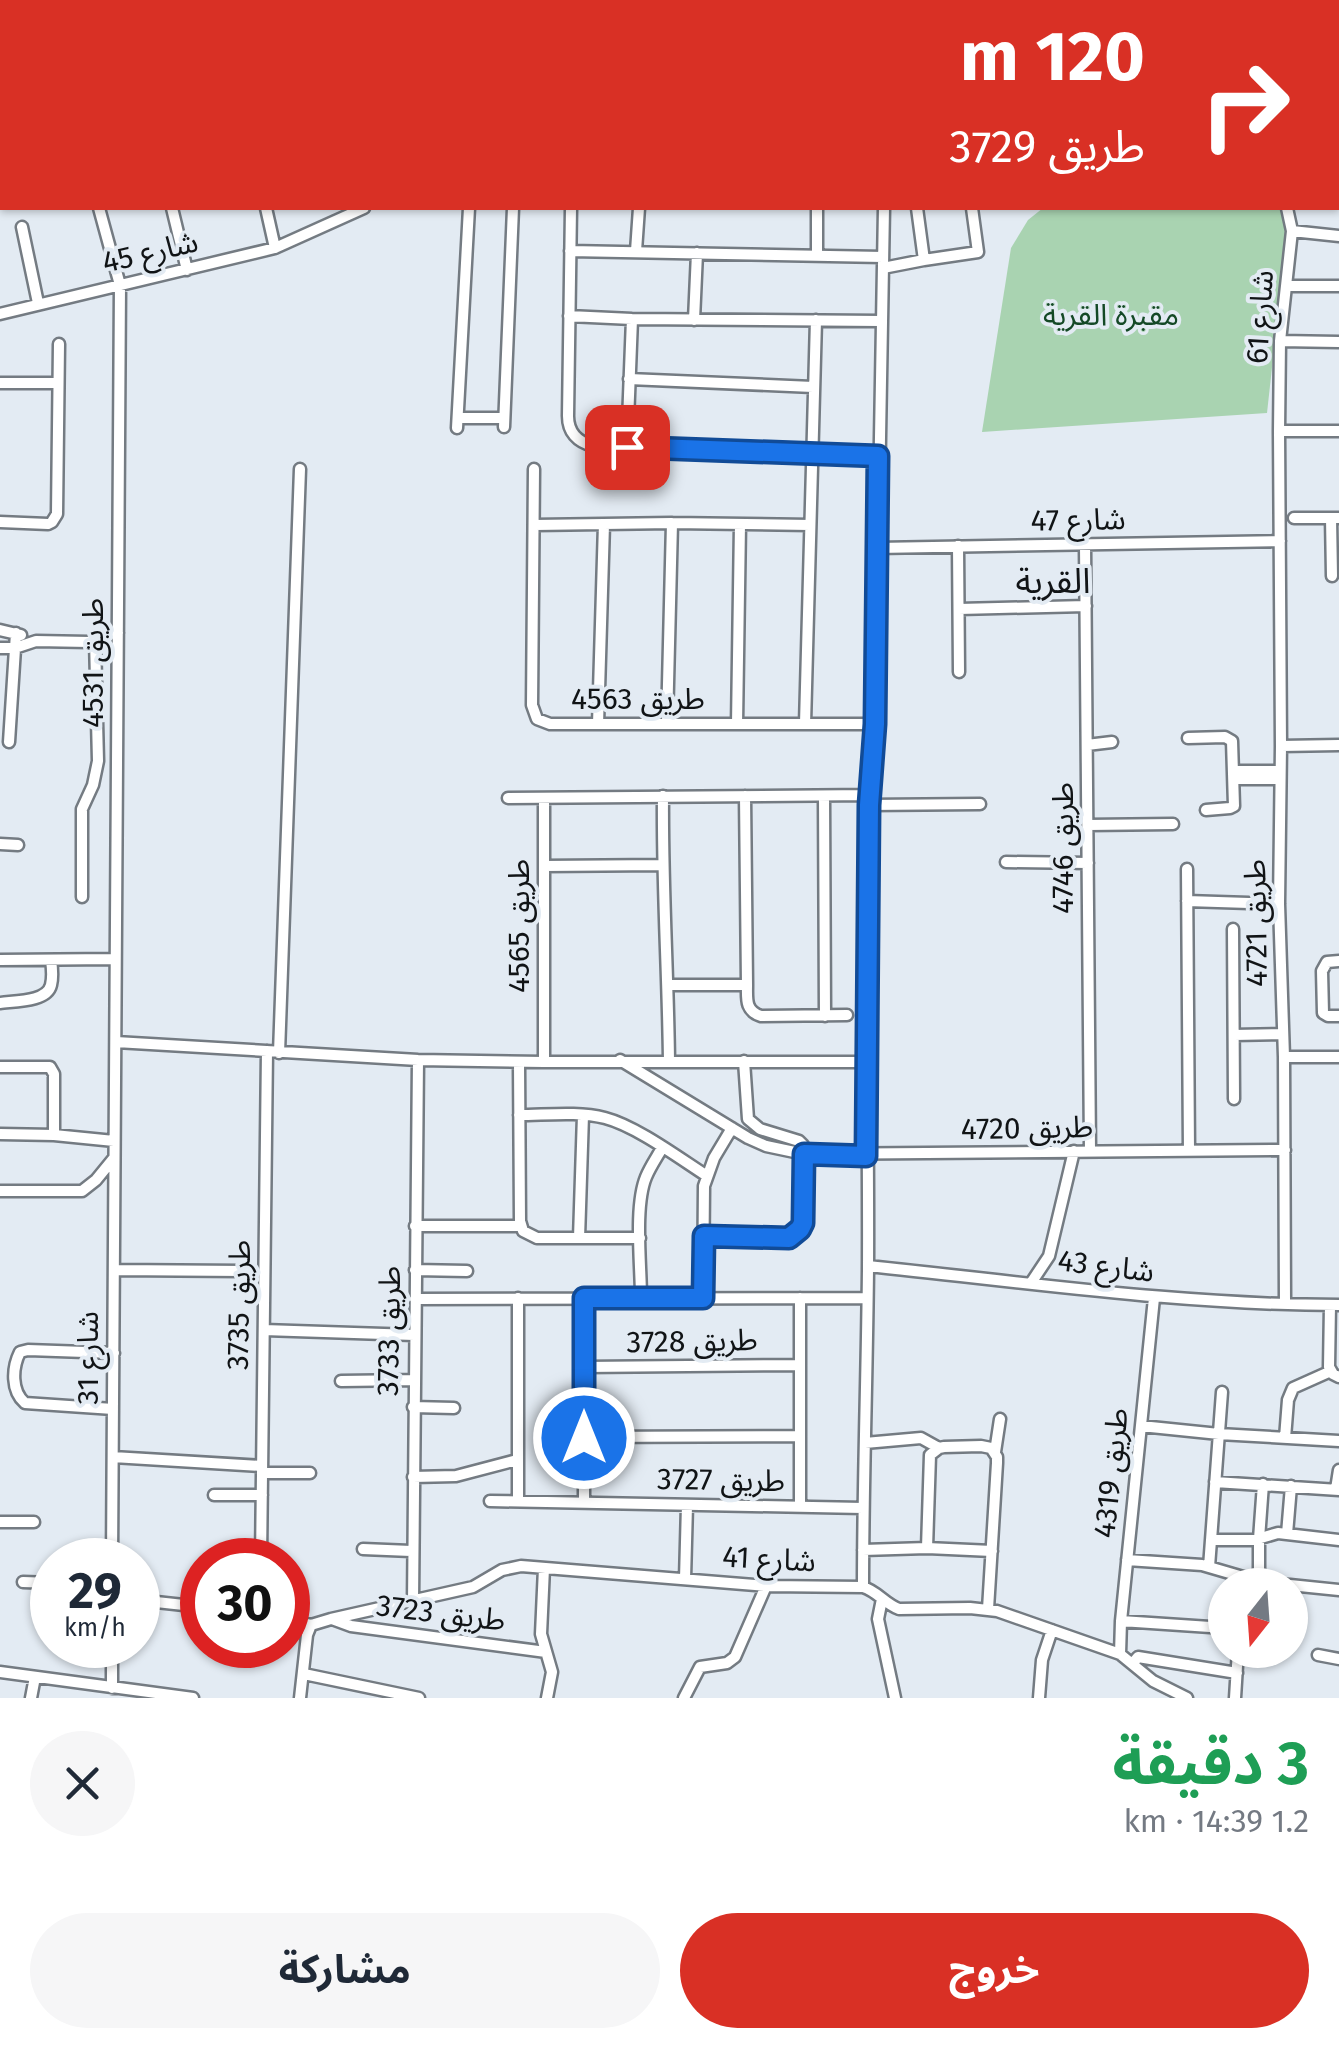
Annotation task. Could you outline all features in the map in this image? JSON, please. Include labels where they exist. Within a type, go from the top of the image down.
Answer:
[{"type":"street","name":"طريق 4531","points":[[99,210],[120,285],[116,1042]]},
{"type":"street","points":[[172,210],[187,270]]},
{"type":"street","points":[[266,210],[276,248]]},
{"type":"street","name":"شارع 45","points":[[0,314],[276,248],[360,210]]},
{"type":"street","points":[[468,210],[458,423],[504,422],[512,210]]},
{"type":"street","points":[[571,210],[568,416],[570,430],[580,441],[627,447],[878,456]]},
{"type":"street","points":[[636,252],[639,210]]},
{"type":"street","points":[[816,210],[817,256]]},
{"type":"street","points":[[862,1587],[868,1266],[865,1062],[869,800],[875,724],[884,210]]},
{"type":"street","points":[[917,210],[924,260]]},
{"type":"street","points":[[570,251],[817,256],[883,263],[924,260],[978,252],[972,210]]},
{"type":"street","name":"شارع 61","points":[[1280,541],[1280,342],[1292,231],[1287,210]]},
{"type":"street","points":[[22,227],[38,303]]},
{"type":"street","points":[[1292,231],[1339,236]]},
{"type":"street","points":[[694,320],[697,253]]},
{"type":"street","points":[[1287,286],[1339,286]]},
{"type":"street","points":[[569,316],[882,320]]},
{"type":"street","points":[[627,447],[632,319]]},
{"type":"street","points":[[805,724],[816,320]]},
{"type":"street","points":[[1280,342],[1339,342]]},
{"type":"street","points":[[0,522],[48,524],[56,519],[59,344]]},
{"type":"street","points":[[630,380],[813,386]]},
{"type":"street","points":[[0,383],[58,383]]},
{"type":"street","points":[[1279,432],[1339,431]]},
{"type":"street","name":"طريق 3735","points":[[261,1538],[273,1052],[300,470]]},
{"type":"street","name":"طريق 4563","points":[[534,470],[533,713],[543,723],[875,724]]},
{"type":"street","points":[[1294,518],[1335,518],[1332,576]]},
{"type":"street","points":[[598,724],[604,524]]},
{"type":"street","points":[[667,724],[672,524]]},
{"type":"street","points":[[738,724],[740,524]]},
{"type":"street","points":[[536,525],[810,525]]},
{"type":"street","name":"شارع 47","points":[[877,548],[1280,541]]},
{"type":"street","name":"طريق 4721","points":[[1280,541],[1284,1304]]},
{"type":"street","name":"طريق 4746","points":[[1085,545],[1090,1151]]},
{"type":"street","points":[[958,546],[959,672]]},
{"type":"street","points":[[958,610],[1086,606]]},
{"type":"street","points":[[0,630],[36,641]]},
{"type":"street","points":[[8,742],[6,704],[16,633]]},
{"type":"street","points":[[0,648],[36,641],[85,642],[118,633]]},
{"type":"street","points":[[82,897],[82,810],[98,761],[95,640]]},
{"type":"street","points":[[1188,738],[1231,738],[1234,806],[1206,810]]},
{"type":"street","points":[[1088,745],[1112,742]]},
{"type":"street","points":[[1281,746],[1339,745]]},
{"type":"street","points":[[1234,775],[1280,775]]},
{"type":"street","points":[[663,796],[669,1061]]},
{"type":"street","points":[[746,796],[748,1004],[753,1014],[761,1016],[847,1015]]},
{"type":"street","points":[[824,796],[825,1016]]},
{"type":"street","points":[[508,798],[824,796],[980,804]]},
{"type":"street","name":"طريق 4565","points":[[544,798],[544,1058]]},
{"type":"street","points":[[1088,825],[1173,824]]},
{"type":"street","points":[[0,844],[18,845]]},
{"type":"street","points":[[1006,862],[1088,863]]},
{"type":"street","points":[[544,866],[662,866]]},
{"type":"street","points":[[1186,869],[1189,1152]]},
{"type":"street","points":[[1187,901],[1279,904]]},
{"type":"street","points":[[1233,929],[1234,1099]]},
{"type":"street","points":[[0,960],[115,959]]},
{"type":"street","points":[[0,1003],[48,992],[52,960]]},
{"type":"street","points":[[1339,961],[1328,962],[1322,970],[1323,1013],[1339,1016]]},
{"type":"street","points":[[668,985],[747,984]]},
{"type":"street","points":[[1234,1035],[1283,1034]]},
{"type":"street","points":[[116,1042],[519,1063],[544,1058],[865,1062]]},
{"type":"street","name":"شارع 31","points":[[112,1538],[116,1042]]},
{"type":"street","points":[[1284,1057],[1339,1057]]},
{"type":"street","name":"طريق 3733","points":[[412,1602],[418,1060]]},
{"type":"street","name":"طريق 4720","points":[[620,1060],[766,1146],[804,1154],[1285,1150]]},
{"type":"street","points":[[704,1236],[782,1238],[795,1234],[803,1223],[803,1145],[755,1127],[748,1120],[744,1061]]},
{"type":"street","points":[[519,1063],[520,1226]]},
{"type":"street","points":[[0,1067],[50,1068],[54,1074],[54,1134]]},
{"type":"street","points":[[519,1115],[582,1115],[617,1122],[707,1176]]},
{"type":"street","points":[[579,1238],[582,1115]]},
{"type":"street","points":[[703,1298],[703,1196],[707,1176],[732,1128]]},
{"type":"street","points":[[0,1134],[54,1134],[114,1141]]},
{"type":"street","points":[[641,1298],[643,1189],[662,1148]]},
{"type":"street","points":[[1031,1282],[1049,1256],[1074,1152]]},
{"type":"street","points":[[0,1191],[82,1191],[114,1157]]},
{"type":"street","points":[[416,1226],[520,1226],[532,1237],[640,1238]]},
{"type":"street","name":"شارع 43","points":[[868,1266],[1154,1298],[1335,1305]]},
{"type":"street","points":[[114,1270],[244,1271]]},
{"type":"street","points":[[415,1270],[467,1272]]},
{"type":"street","points":[[414,1298],[867,1298]]},
{"type":"street","points":[[518,1298],[518,1501]]},
{"type":"street","name":"طريق 3728","points":[[584,1298],[584,1502]]},
{"type":"street","points":[[800,1298],[800,1507]]},
{"type":"street","name":"طريق 4319","points":[[1120,1654],[1154,1298]]},
{"type":"street","points":[[1284,1438],[1293,1388],[1335,1374],[1335,1305]]},
{"type":"street","points":[[264,1330],[414,1335]]},
{"type":"street","points":[[113,1409],[24,1404],[16,1394],[15,1372],[20,1352],[28,1350],[114,1353]]},
{"type":"street","name":"طريق 3728","points":[[585,1367],[800,1365]]},
{"type":"street","points":[[341,1381],[413,1380]]},
{"type":"street","points":[[1210,1567],[1222,1392]]},
{"type":"street","points":[[413,1407],[454,1408]]},
{"type":"street","points":[[988,1610],[1000,1419]]},
{"type":"street","points":[[1141,1426],[1339,1441]]},
{"type":"street","points":[[584,1438],[800,1436]]},
{"type":"street","points":[[865,1443],[922,1438],[938,1448],[986,1446],[995,1452]]},
{"type":"street","points":[[927,1548],[928,1460],[938,1448]]},
{"type":"street","points":[[113,1458],[310,1473]]},
{"type":"street","points":[[412,1476],[456,1476],[517,1460]]},
{"type":"street","points":[[1216,1482],[1338,1490],[1339,1470]]},
{"type":"street","points":[[1255,1568],[1263,1484]]},
{"type":"street","points":[[1287,1534],[1291,1486]]},
{"type":"street","points":[[214,1495],[262,1495]]},
{"type":"street","name":"طريق 3727","points":[[490,1501],[863,1508]]},
{"type":"street","points":[[684,1579],[687,1504]]},
{"type":"street","points":[[0,1522],[34,1522]]},
{"type":"street","points":[[1211,1540],[1259,1539],[1274,1534],[1339,1540]]},
{"type":"street","points":[[362,1549],[412,1551]]},
{"type":"street","points":[[863,1550],[992,1551]]},
{"type":"street","points":[[1127,1560],[1213,1568]]},
{"type":"street","name":"شارع 41","points":[[312,1625],[473,1588],[508,1568],[766,1586],[862,1587],[906,1610],[988,1610],[1052,1630],[1120,1654],[1153,1680],[1186,1698]]},
{"type":"street","points":[[544,1568],[541,1634],[552,1672],[547,1698]]},
{"type":"street","points":[[24,1582],[30,1582]]},
{"type":"street","points":[[684,1698],[700,1667],[727,1664],[735,1657],[766,1586]]},
{"type":"street","points":[[1308,1587],[1339,1590]]},
{"type":"street","points":[[882,1598],[878,1619],[895,1698]]},
{"type":"street","name":"طريق 3723","points":[[331,1619],[351,1626],[546,1652]]},
{"type":"street","points":[[1121,1621],[1208,1627]]},
{"type":"street","points":[[300,1698],[307,1635],[312,1625]]},
{"type":"street","points":[[1040,1698],[1042,1660],[1052,1630]]},
{"type":"street","points":[[1318,1655],[1339,1659]]},
{"type":"street","points":[[1133,1663],[1138,1657],[1237,1673]]},
{"type":"street","points":[[112,1668],[112,1688]]},
{"type":"street","points":[[1235,1698],[1237,1668]]},
{"type":"street","points":[[0,1672],[193,1698]]},
{"type":"street","points":[[304,1674],[394,1696],[419,1698]]},
{"type":"street","points":[[31,1698],[36,1677]]},
{"type":"street","points":[[346,1698],[348,1684]]},
{"type":"green space","name":"مقبرة القرية","points":[[1040,210],[1283,210],[1288,222],[1267,413],[982,432],[1011,248],[1028,220]]},
{"type":"district","name":"القرية","points":[[1053,581]]},
{"type":"route","points":[[584,1438],[584,1298],[703,1298],[704,1236],[789,1238],[803,1223],[804,1154],[866,1156],[869,805],[875,724],[878,456],[627,447]]}]
